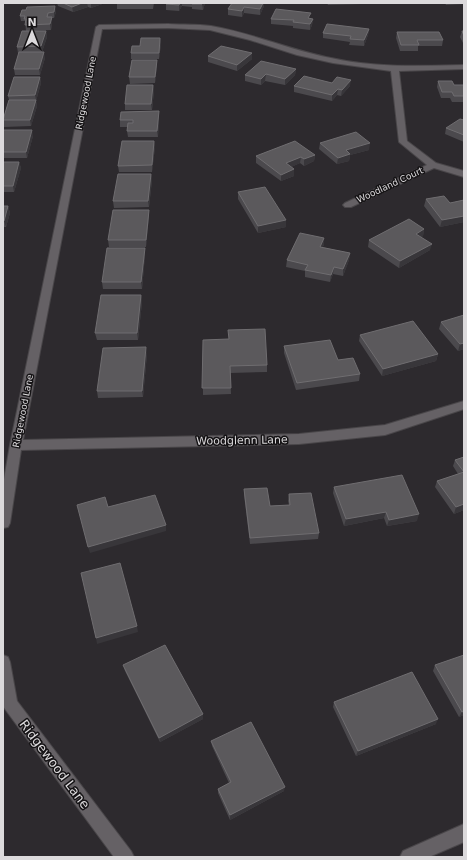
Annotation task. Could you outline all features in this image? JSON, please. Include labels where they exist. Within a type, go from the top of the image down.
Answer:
[{"type":"street","name":"Ridgewood Lane","points":[[3,522],[16,445],[99,27],[168,26],[210,28],[252,38],[297,53],[334,61],[395,69],[464,67]]},
{"type":"street","points":[[395,69],[403,142],[433,165],[464,174]]},
{"type":"street","name":"Woodland Court","points":[[348,205],[433,165]]},
{"type":"street","name":"Woodglenn Lane","points":[[16,445],[299,439],[385,430],[464,405]]},
{"type":"street","name":"Ridgewood Lane","points":[[3,662],[10,704],[125,857]]},
{"type":"street","points":[[409,857],[464,833]]},
{"type":"building","points":[[63,3],[82,3],[72,7]]},
{"type":"building","points":[[166,3],[180,3],[179,5]]},
{"type":"building","points":[[192,3],[203,3],[192,4]]},
{"type":"building","points":[[232,3],[263,3],[260,9],[244,7],[242,11],[228,9]]},
{"type":"building","points":[[55,6],[54,12],[48,13],[47,17],[52,17],[50,24],[25,25],[25,16],[20,16],[22,10],[26,10],[27,7]]},
{"type":"building","points":[[276,9],[311,13],[308,18],[313,19],[310,24],[293,22],[294,20],[271,19]]},
{"type":"building","points":[[327,24],[369,29],[364,40],[350,39],[351,36],[323,33]]},
{"type":"building","points":[[22,31],[46,31],[41,46],[17,47]]},
{"type":"building","points":[[397,32],[439,32],[443,40],[417,40],[419,45],[401,45]]},
{"type":"building","points":[[141,38],[160,38],[159,53],[131,53],[132,46],[140,46]]},
{"type":"building","points":[[221,46],[252,53],[237,65],[208,56]]},
{"type":"building","points":[[19,52],[44,52],[39,69],[14,69]]},
{"type":"building","points":[[132,60],[157,60],[155,77],[129,77]]},
{"type":"building","points":[[261,61],[296,69],[285,79],[266,74],[261,79],[245,75]]},
{"type":"building","points":[[304,76],[332,83],[337,77],[351,80],[342,90],[338,89],[332,95],[294,86]]},
{"type":"building","points":[[14,77],[40,77],[35,95],[8,96]]},
{"type":"building","points":[[438,81],[452,81],[454,85],[464,85],[464,96],[454,96],[452,92],[442,92]]},
{"type":"building","points":[[127,85],[153,85],[151,104],[125,104]]},
{"type":"building","points":[[9,100],[36,100],[30,120],[3,120]]},
{"type":"building","points":[[159,111],[157,131],[127,131],[128,123],[133,123],[133,120],[120,120],[121,112]]},
{"type":"building","points":[[460,119],[464,120],[464,135],[446,128]]},
{"type":"building","points":[[4,130],[32,130],[26,152],[3,152]]},
{"type":"building","points":[[356,132],[370,143],[346,150],[350,154],[338,158],[320,143]]},
{"type":"building","points":[[122,141],[154,141],[152,165],[118,166]]},
{"type":"building","points":[[295,141],[315,155],[304,159],[301,157],[286,163],[294,169],[281,175],[256,156]]},
{"type":"building","points":[[3,162],[19,162],[13,186],[3,186]]},
{"type":"building","points":[[118,174],[151,174],[148,201],[113,201]]},
{"type":"building","points":[[265,187],[286,220],[258,226],[238,192]]},
{"type":"building","points":[[444,196],[450,203],[464,200],[464,216],[442,220],[426,199]]},
{"type":"building","points":[[3,206],[8,206],[4,221],[3,221]]},
{"type":"building","points":[[113,210],[149,210],[146,240],[108,240]]},
{"type":"building","points":[[409,219],[424,229],[416,234],[432,244],[400,261],[369,240]]},
{"type":"building","points":[[300,233],[324,238],[320,247],[350,253],[343,269],[334,267],[331,275],[305,270],[308,265],[287,260]]},
{"type":"building","points":[[107,248],[145,248],[141,282],[102,282]]},
{"type":"building","points":[[101,295],[141,295],[137,333],[95,333]]},
{"type":"building","points":[[464,315],[464,343],[460,344],[441,322]]},
{"type":"building","points":[[413,321],[438,354],[383,369],[360,335]]},
{"type":"building","points":[[265,329],[267,365],[230,366],[231,388],[202,388],[203,340],[229,339],[228,330]]},
{"type":"building","points":[[330,340],[338,360],[353,358],[360,374],[297,383],[284,346]]},
{"type":"building","points":[[146,347],[142,391],[97,391],[103,348]]},
{"type":"building","points":[[464,457],[464,472],[455,460]]},
{"type":"building","points":[[464,472],[464,504],[456,507],[437,481]]},
{"type":"building","points":[[402,475],[419,514],[389,520],[386,512],[346,519],[334,487]]},
{"type":"building","points":[[267,488],[270,506],[290,505],[289,494],[311,493],[319,533],[250,538],[244,489]]},
{"type":"building","points":[[155,495],[166,525],[88,547],[77,505],[105,497],[108,507]]},
{"type":"building","points":[[120,563],[137,626],[96,638],[81,573]]},
{"type":"building","points":[[165,645],[203,714],[159,738],[123,665]]},
{"type":"building","points":[[464,655],[464,711],[462,712],[435,665]]},
{"type":"building","points":[[412,672],[438,719],[358,751],[334,702]]},
{"type":"building","points":[[251,722],[285,787],[230,815],[218,789],[231,782],[211,741]]}]
